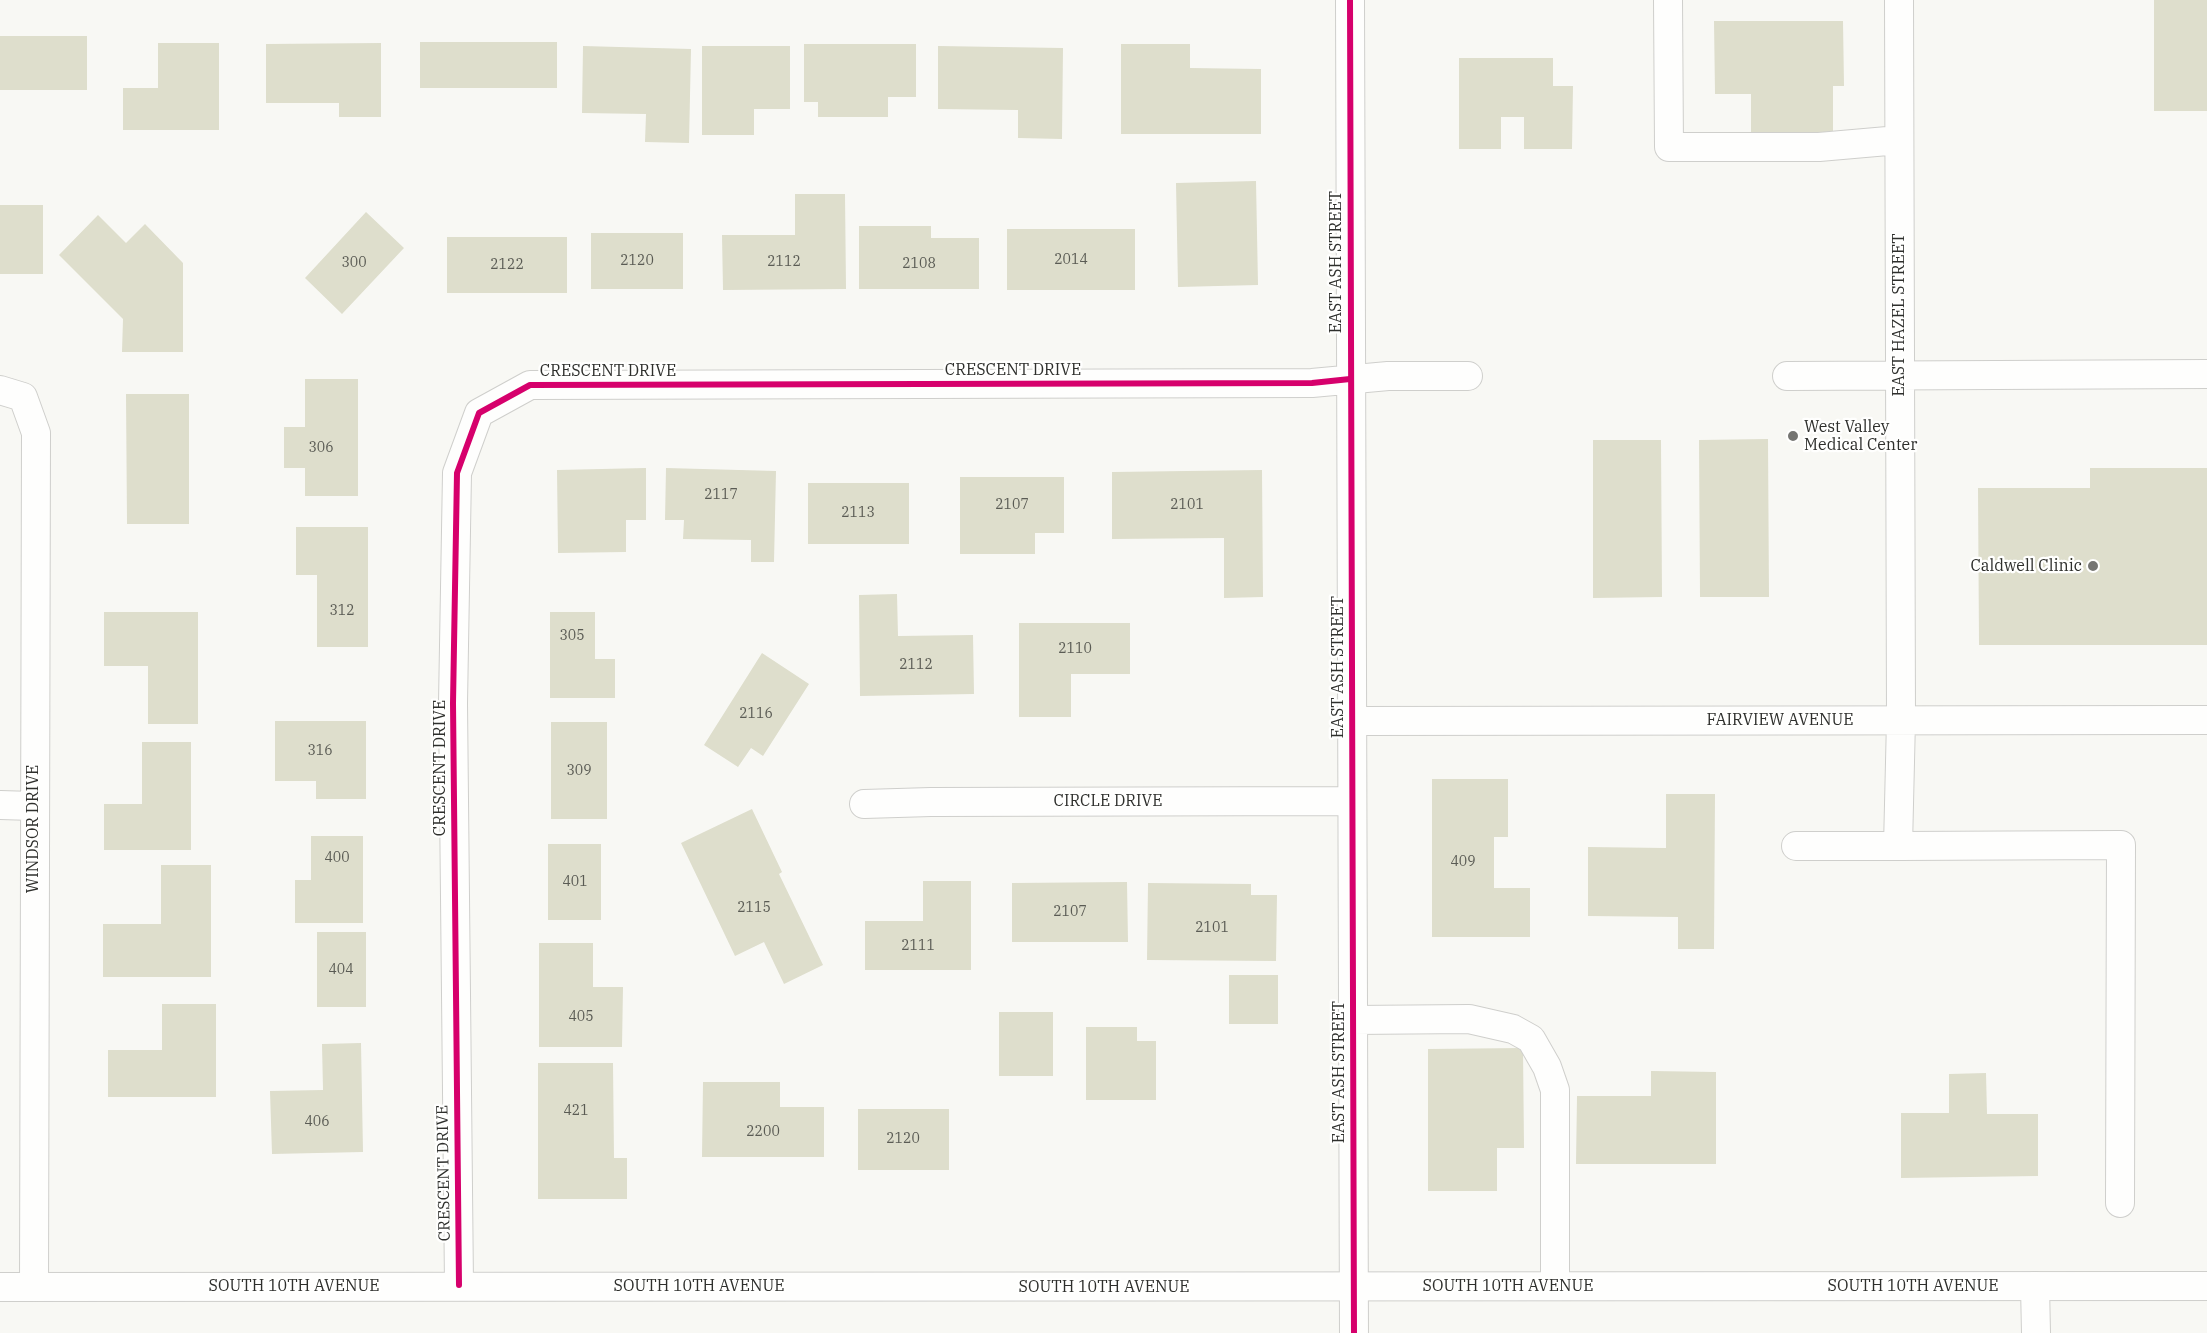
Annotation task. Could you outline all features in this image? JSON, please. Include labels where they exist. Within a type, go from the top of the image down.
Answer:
[{"type":"street","name":"EAST ASH STREET","points":[[1350,0],[1354,1333]]},
{"type":"street","points":[[1668,0],[1669,147],[1819,147],[1899,140]]},
{"type":"street","name":"EAST HAZEL STREET","points":[[1898,846],[1901,720],[1899,0]]},
{"type":"street","points":[[1786,376],[2207,374]]},
{"type":"street","name":"CRESCENT DRIVE","points":[[459,1285],[454,713],[456,473],[479,413],[530,385],[1312,382],[1388,376],[1468,376]]},
{"type":"street","name":"WINDSOR DRIVE","points":[[0,390],[23,397],[36,434],[33,806],[34,1287]]},
{"type":"street","name":"FAIRVIEW AVENUE","points":[[1352,721],[2207,720]]},
{"type":"street","name":"CIRCLE DRIVE","points":[[864,804],[940,802],[1352,801]]},
{"type":"street","points":[[0,806],[33,806]]},
{"type":"street","points":[[1796,846],[2122,845],[2120,1203]]},
{"type":"street","points":[[1353,1020],[1469,1019],[1513,1029],[1532,1039],[1547,1067],[1555,1090],[1555,1286]]},
{"type":"street","name":"SOUTH 10TH AVENUE","points":[[0,1287],[459,1285],[2207,1286]]},
{"type":"street","points":[[2035,1286],[2036,1333]]},
{"type":"building","points":[[2154,0],[2207,0],[2207,111],[2154,111]]},
{"type":"building","points":[[1714,21],[1843,21],[1844,86],[1833,86],[1833,138],[1751,138],[1751,94],[1715,94]]},
{"type":"building","points":[[0,36],[87,36],[87,90],[0,90]]},
{"type":"building","points":[[420,42],[557,42],[557,88],[420,88]]},
{"type":"building","points":[[158,43],[219,43],[219,130],[123,130],[123,88],[158,88]]},
{"type":"building","points":[[381,43],[381,117],[339,117],[339,103],[266,103],[266,44]]},
{"type":"building","points":[[804,44],[916,44],[916,97],[888,97],[888,117],[818,117],[818,102],[804,102]]},
{"type":"building","points":[[1121,44],[1190,44],[1190,68],[1261,69],[1261,134],[1121,134]]},
{"type":"building","points":[[583,46],[691,49],[689,143],[645,142],[646,114],[582,113]]},
{"type":"building","points":[[702,46],[790,46],[790,109],[754,109],[754,135],[702,135]]},
{"type":"building","points":[[938,46],[1063,48],[1062,139],[1018,138],[1018,110],[938,109]]},
{"type":"building","points":[[1459,58],[1553,58],[1553,86],[1573,86],[1572,149],[1524,149],[1524,117],[1501,117],[1501,149],[1459,149]]},
{"type":"building","points":[[1256,181],[1258,285],[1178,287],[1176,183]]},
{"type":"building","points":[[795,194],[845,194],[846,289],[723,290],[722,235],[795,235]]},
{"type":"building","points":[[0,205],[43,205],[43,274],[0,274]]},
{"type":"building","points":[[366,212],[404,248],[342,314],[305,278]]},
{"type":"building","points":[[98,215],[126,243],[145,224],[183,263],[183,352],[122,352],[123,319],[59,255]]},
{"type":"building","points":[[859,226],[931,226],[931,238],[979,238],[979,289],[859,289]]},
{"type":"building","points":[[1007,229],[1135,229],[1135,290],[1007,290]]},
{"type":"building","points":[[591,233],[683,233],[683,289],[591,289]]},
{"type":"building","points":[[447,237],[567,237],[567,293],[447,293]]},
{"type":"building","points":[[305,379],[358,379],[358,496],[305,496],[305,468],[284,468],[284,427],[305,427]]},
{"type":"building","points":[[126,394],[189,394],[189,524],[127,524]]},
{"type":"building","points":[[1768,439],[1769,597],[1700,597],[1699,440]]},
{"type":"building","points":[[1593,440],[1661,440],[1662,597],[1593,598]]},
{"type":"building","points":[[646,468],[646,520],[626,520],[626,552],[558,553],[557,470]]},
{"type":"building","points":[[666,468],[776,471],[774,562],[751,562],[751,540],[683,539],[684,520],[665,520]]},
{"type":"building","name":"Caldwell Clinic","points":[[2090,468],[2207,468],[2207,645],[1979,645],[1978,488],[2090,488]]},
{"type":"building","points":[[1262,470],[1263,597],[1224,598],[1224,538],[1112,539],[1112,472]]},
{"type":"building","points":[[960,477],[1064,477],[1064,533],[1035,533],[1035,554],[960,554]]},
{"type":"building","points":[[808,483],[909,483],[909,544],[808,544]]},
{"type":"building","points":[[296,527],[368,527],[368,647],[317,647],[317,575],[296,575]]},
{"type":"building","points":[[897,594],[898,636],[973,635],[974,694],[860,696],[859,595]]},
{"type":"building","points":[[104,612],[198,612],[198,724],[148,724],[148,666],[104,666]]},
{"type":"building","points":[[550,612],[595,612],[595,659],[615,659],[615,698],[550,698]]},
{"type":"building","points":[[1019,623],[1130,623],[1130,674],[1071,674],[1071,717],[1019,717]]},
{"type":"building","points":[[762,653],[809,684],[763,756],[751,748],[738,767],[704,745]]},
{"type":"building","points":[[275,721],[366,721],[366,799],[316,799],[316,781],[275,781]]},
{"type":"building","points":[[551,722],[607,722],[607,819],[551,819]]},
{"type":"building","points":[[142,742],[191,742],[191,850],[104,850],[104,804],[142,804]]},
{"type":"building","points":[[1432,779],[1508,779],[1508,837],[1494,837],[1494,888],[1530,888],[1530,937],[1432,937]]},
{"type":"building","points":[[1666,794],[1715,794],[1714,949],[1678,949],[1678,917],[1588,916],[1588,847],[1666,848]]},
{"type":"building","points":[[752,809],[782,872],[779,874],[823,965],[784,984],[764,942],[735,956],[681,843]]},
{"type":"building","points":[[311,836],[363,836],[363,923],[295,923],[295,880],[311,880]]},
{"type":"building","points":[[548,844],[601,844],[601,920],[548,920]]},
{"type":"building","points":[[161,865],[211,865],[211,977],[103,977],[103,924],[161,924]]},
{"type":"building","points":[[923,881],[971,881],[971,970],[865,970],[865,921],[923,921]]},
{"type":"building","points":[[1127,882],[1128,942],[1012,942],[1012,883]]},
{"type":"building","points":[[1148,883],[1251,884],[1251,895],[1277,895],[1276,961],[1147,960]]},
{"type":"building","points":[[317,932],[366,932],[366,1007],[317,1007]]},
{"type":"building","points":[[539,943],[593,943],[593,987],[623,987],[622,1047],[539,1047]]},
{"type":"building","points":[[1229,975],[1278,975],[1278,1024],[1229,1024]]},
{"type":"building","points":[[162,1004],[216,1004],[216,1097],[108,1097],[108,1050],[162,1050]]},
{"type":"building","points":[[999,1012],[1053,1012],[1053,1076],[999,1076]]},
{"type":"building","points":[[1086,1027],[1137,1027],[1137,1041],[1156,1041],[1156,1100],[1086,1100]]},
{"type":"building","points":[[361,1043],[363,1152],[272,1154],[270,1091],[323,1090],[322,1044]]},
{"type":"building","points":[[1523,1048],[1524,1148],[1497,1148],[1497,1191],[1428,1191],[1428,1049]]},
{"type":"building","points":[[538,1063],[613,1063],[614,1158],[627,1158],[627,1199],[538,1199]]},
{"type":"building","points":[[1651,1071],[1716,1072],[1716,1164],[1576,1164],[1577,1096],[1651,1096]]},
{"type":"building","points":[[1986,1073],[1987,1114],[2038,1114],[2038,1176],[1901,1178],[1901,1113],[1949,1113],[1949,1074]]},
{"type":"building","points":[[703,1082],[780,1082],[780,1107],[824,1107],[824,1157],[702,1157]]},
{"type":"building","points":[[858,1109],[949,1109],[949,1170],[858,1170]]},
{"type":"cycle path","points":[[1350,0],[1354,1333]]},
{"type":"cycle path","points":[[459,1285],[453,703],[457,473],[479,413],[530,385],[1312,383],[1350,379]]},
{"type":"place","name":"West Valley Medical Center","points":[[1793,436]]},
{"type":"place","name":"Caldwell Clinic","points":[[2093,566]]}]
